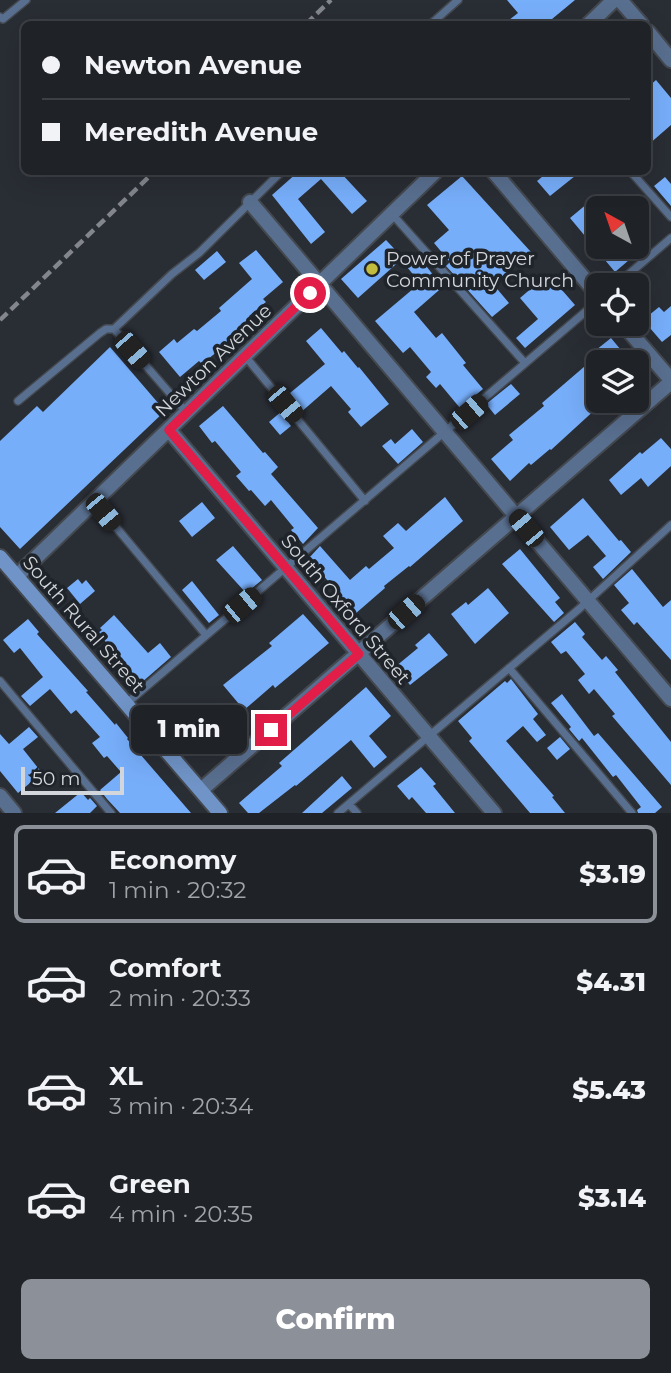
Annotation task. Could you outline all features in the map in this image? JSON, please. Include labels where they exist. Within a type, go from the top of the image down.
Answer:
[{"type":"main road","name":"South Rural Street","points":[[0,557],[220,813]]},
{"type":"street","points":[[592,21],[614,0]]},
{"type":"street","points":[[620,0],[638,21]]},
{"type":"street","points":[[651,37],[671,60]]},
{"type":"street","name":"Newton Avenue","points":[[18,576],[432,175]]},
{"type":"street","points":[[497,175],[586,281]]},
{"type":"street","points":[[250,202],[671,699]]},
{"type":"street","points":[[201,790],[671,381],[633,336]]},
{"type":"street","name":"South Oxford Street","points":[[169,430],[494,813]]},
{"type":"street","points":[[0,796],[15,813]]},
{"type":"lane","points":[[0,17],[3,19],[26,0]]},
{"type":"lane","points":[[434,21],[458,0]]},
{"type":"lane","points":[[18,401],[100,333],[106,329],[114,329],[172,274],[199,253],[278,175]]},
{"type":"lane","points":[[634,175],[671,217]]},
{"type":"lane","points":[[392,214],[525,363]]},
{"type":"lane","points":[[631,273],[671,238]]},
{"type":"lane","points":[[127,703],[586,311]]},
{"type":"lane","points":[[114,329],[187,413]]},
{"type":"lane","points":[[245,356],[365,501]]},
{"type":"lane","points":[[95,502],[206,635]]},
{"type":"lane","points":[[338,813],[669,531]]},
{"type":"lane","points":[[509,668],[632,813]]},
{"type":"lane","points":[[0,681],[111,813]]},
{"type":"lane","points":[[349,804],[357,813]]},
{"type":"building","points":[[507,0],[575,0],[550,21],[508,21],[518,13]]},
{"type":"building","points":[[656,80],[671,98],[671,125],[651,142],[651,84]]},
{"type":"building","points":[[295,175],[343,175],[367,201],[352,214],[321,179],[298,199],[325,232],[311,244],[272,195]]},
{"type":"building","points":[[544,175],[576,175],[550,196],[537,181]]},
{"type":"building","points":[[462,176],[531,252],[493,284],[509,303],[492,317],[446,266],[450,262],[434,243],[449,230],[427,205]]},
{"type":"building","points":[[665,177],[671,184],[671,206],[654,186]]},
{"type":"building","points":[[586,205],[586,237],[570,218]]},
{"type":"building","name":"Power of Prayer Community Church","points":[[386,240],[403,258],[358,298],[341,279]]},
{"type":"building","points":[[256,250],[283,282],[263,299],[266,302],[249,316],[252,319],[233,335],[235,337],[202,364],[199,361],[180,377],[159,352],[174,339],[177,343],[194,329],[197,331],[252,279],[239,263]]},
{"type":"building","points":[[217,251],[226,262],[204,280],[195,270]]},
{"type":"building","points":[[419,257],[434,276],[437,274],[446,284],[414,312],[436,338],[442,333],[483,389],[460,408],[440,384],[436,388],[426,377],[431,372],[410,347],[403,353],[375,321],[420,283],[407,267]]},
{"type":"building","points":[[604,259],[630,259],[615,272]]},
{"type":"building","points":[[548,274],[575,305],[525,348],[516,338],[538,319],[520,298]]},
{"type":"building","points":[[671,306],[671,335],[662,342],[649,327],[649,315],[659,307],[664,312]]},
{"type":"building","points":[[321,328],[342,353],[344,351],[359,367],[389,404],[361,427],[348,412],[351,409],[331,386],[300,413],[292,403],[295,400],[290,393],[325,364],[306,341]]},
{"type":"building","points":[[611,338],[621,350],[596,350]]},
{"type":"building","points":[[110,347],[165,411],[20,549],[0,527],[0,441],[37,406],[43,412]]},
{"type":"building","points":[[586,365],[586,413],[591,413],[551,450],[531,465],[529,463],[510,481],[491,459],[513,440],[509,435],[544,406],[542,403]]},
{"type":"building","points":[[511,384],[520,394],[495,415],[486,404]]},
{"type":"building","points":[[223,406],[278,467],[271,474],[318,528],[303,544],[291,530],[294,528],[271,500],[265,506],[249,491],[236,476],[241,472],[199,426]]},
{"type":"building","points":[[282,411],[290,420],[288,422],[291,426],[280,435],[269,422]]},
{"type":"building","points":[[412,429],[423,442],[398,464],[382,446],[391,439],[395,444]]},
{"type":"building","points":[[661,438],[671,449],[671,466],[648,487],[641,478],[621,495],[609,480],[640,452],[642,454]]},
{"type":"building","points":[[445,497],[463,521],[384,586],[385,588],[355,614],[309,558],[320,546],[350,580],[366,566],[369,569],[394,548],[383,536],[398,523],[406,531]]},
{"type":"building","points":[[583,498],[631,552],[603,579],[593,567],[606,556],[588,535],[569,550],[550,527]]},
{"type":"building","points":[[202,502],[215,518],[192,537],[179,521]]},
{"type":"building","points":[[233,546],[262,580],[246,593],[216,560]]},
{"type":"building","points":[[520,549],[560,598],[555,602],[564,613],[554,622],[502,564]]},
{"type":"building","points":[[632,569],[663,607],[671,600],[671,660],[637,622],[634,625],[621,610],[629,603],[614,585]]},
{"type":"building","points":[[78,579],[82,584],[86,580],[95,591],[80,604],[67,588]]},
{"type":"building","points":[[192,581],[219,615],[209,623],[182,590]]},
{"type":"building","points":[[488,588],[509,613],[475,644],[451,614],[466,602],[468,605]]},
{"type":"building","points":[[303,614],[329,643],[244,710],[223,685],[272,646],[269,643]]},
{"type":"building","points":[[114,615],[148,653],[160,643],[171,657],[141,683],[98,633]]},
{"type":"building","points":[[28,619],[39,632],[37,634],[191,813],[120,813],[107,799],[100,790],[121,772],[107,756],[104,758],[92,743],[100,737],[76,710],[71,714],[50,689],[30,706],[21,696],[43,677],[20,648],[14,653],[3,640]]},
{"type":"building","points":[[575,622],[585,634],[582,637],[602,660],[606,656],[618,670],[615,672],[671,742],[671,785],[612,716],[615,714],[594,689],[589,694],[578,680],[585,674],[566,651],[561,654],[551,642]]},
{"type":"building","points":[[429,633],[448,655],[410,685],[395,667],[418,648],[415,645]]},
{"type":"building","points":[[511,679],[538,714],[533,719],[546,735],[537,742],[523,726],[506,741],[554,796],[552,797],[565,813],[530,813],[469,741],[472,738],[458,721],[505,681],[507,683]]},
{"type":"building","points":[[366,687],[391,716],[369,736],[387,757],[374,768],[351,740],[259,813],[248,813],[239,803],[282,766],[279,763]]},
{"type":"building","points":[[562,694],[594,736],[598,733],[662,807],[655,813],[638,813],[637,810],[641,807],[616,775],[613,777],[582,738],[579,741],[569,729],[571,727],[551,703]]},
{"type":"building","points":[[29,727],[38,737],[23,749],[42,773],[18,793],[0,771],[0,734],[9,744]]},
{"type":"building","points":[[560,737],[570,749],[557,760],[547,748]]},
{"type":"building","points":[[421,767],[455,813],[426,813],[412,797],[409,800],[397,786]]},
{"type":"building","points":[[342,776],[352,788],[322,813],[302,813]]},
{"type":"building","points":[[81,792],[97,806],[90,813],[55,813]]},
{"type":"railway","points":[[309,21],[331,0]]},
{"type":"railway","points":[[0,320],[151,175]]},
{"type":"place","name":"Power of Prayer Community Church","points":[[372,269]]},
{"type":"route","points":[[271,730],[359,654],[169,430],[310,293]]}]
